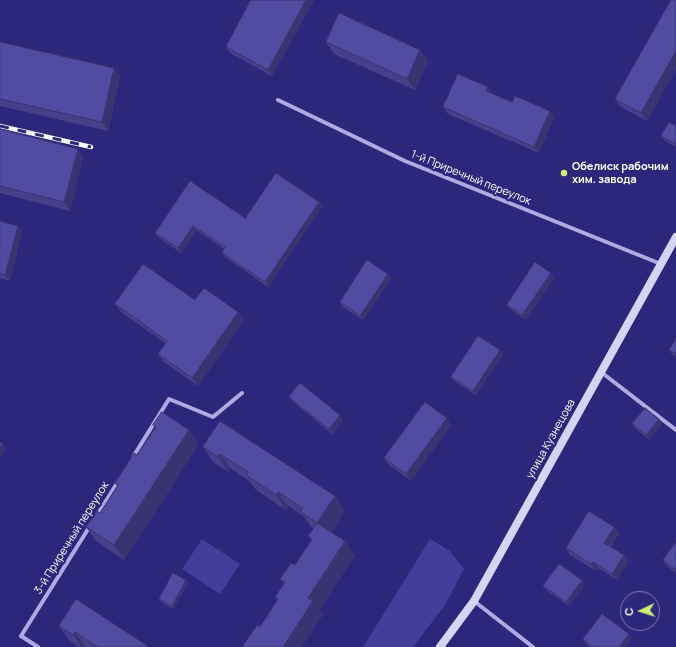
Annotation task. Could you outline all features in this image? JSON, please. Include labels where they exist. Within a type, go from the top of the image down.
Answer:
[{"type":"main road","name":"улица Кузнецова","points":[[440,647],[474,601],[676,237]]},
{"type":"street","name":"1-й Приречный переулок","points":[[278,100],[405,161],[661,264]]},
{"type":"street","points":[[601,372],[676,430]]},
{"type":"street","points":[[132,459],[169,399],[213,417],[242,393]]},
{"type":"street","name":"3-й Приречный переулок","points":[[38,647],[21,636],[123,473]]},
{"type":"street","points":[[474,601],[533,647]]},
{"type":"shaded area","points":[[202,539],[240,564],[220,594],[182,569]]},
{"type":"shaded area","points":[[430,539],[450,551],[464,569],[445,605],[413,647],[363,647]]},
{"type":"building","points":[[251,0],[306,0],[268,70],[226,47]]},
{"type":"building","points":[[671,0],[676,0],[676,51],[641,113],[615,99]]},
{"type":"building","points":[[339,13],[420,50],[407,79],[326,42]]},
{"type":"building","points":[[0,42],[114,68],[102,122],[0,99]]},
{"type":"building","points":[[458,74],[488,87],[486,91],[512,102],[515,96],[550,111],[534,147],[443,107]]},
{"type":"building","points":[[669,122],[676,126],[676,144],[661,136]]},
{"type":"building","points":[[0,129],[78,149],[64,202],[0,186]]},
{"type":"building","points":[[276,173],[319,202],[265,282],[222,253],[225,247],[193,226],[178,248],[155,233],[190,181],[245,218]]},
{"type":"building","points":[[0,221],[18,226],[5,275],[0,273]]},
{"type":"building","points":[[367,260],[388,274],[360,316],[340,302]]},
{"type":"building","points":[[535,262],[551,273],[522,315],[507,305]]},
{"type":"building","points":[[143,264],[195,300],[204,288],[238,312],[192,378],[158,354],[167,341],[115,304]]},
{"type":"building","points":[[478,336],[500,350],[473,391],[451,377]]},
{"type":"building","points":[[676,339],[676,354],[669,350]]},
{"type":"building","points":[[300,383],[340,415],[329,429],[289,397]]},
{"type":"building","points":[[425,402],[447,418],[406,474],[384,458]]},
{"type":"building","points":[[645,408],[659,419],[646,435],[632,424]]},
{"type":"building","points":[[162,412],[189,430],[114,545],[86,527],[97,511],[100,513],[118,485],[115,483],[134,453],[137,455],[156,427],[153,425]]},
{"type":"building","points":[[220,421],[335,496],[317,523],[300,511],[303,508],[278,492],[276,495],[246,475],[248,472],[220,454],[218,457],[203,447]]},
{"type":"building","points":[[589,511],[614,527],[604,543],[624,555],[612,574],[593,562],[591,564],[566,548]]},
{"type":"building","points":[[317,523],[345,541],[308,598],[313,601],[283,647],[242,647],[257,625],[260,627],[278,599],[275,597],[285,582],[280,579],[291,563],[295,565],[312,539],[308,536]]},
{"type":"building","points":[[676,542],[676,570],[663,560]]},
{"type":"building","points":[[559,564],[582,580],[566,602],[543,586]]},
{"type":"building","points":[[173,573],[186,580],[172,606],[159,599]]},
{"type":"building","points":[[76,599],[149,647],[98,647],[75,632],[73,635],[59,626]]},
{"type":"building","points":[[602,614],[620,627],[620,631],[625,631],[629,634],[619,647],[593,647],[583,639]]},
{"type":"railway","points":[[0,126],[91,147]]},
{"type":"place","name":"Обелиск рабочим хим. завода","points":[[564,173]]}]
